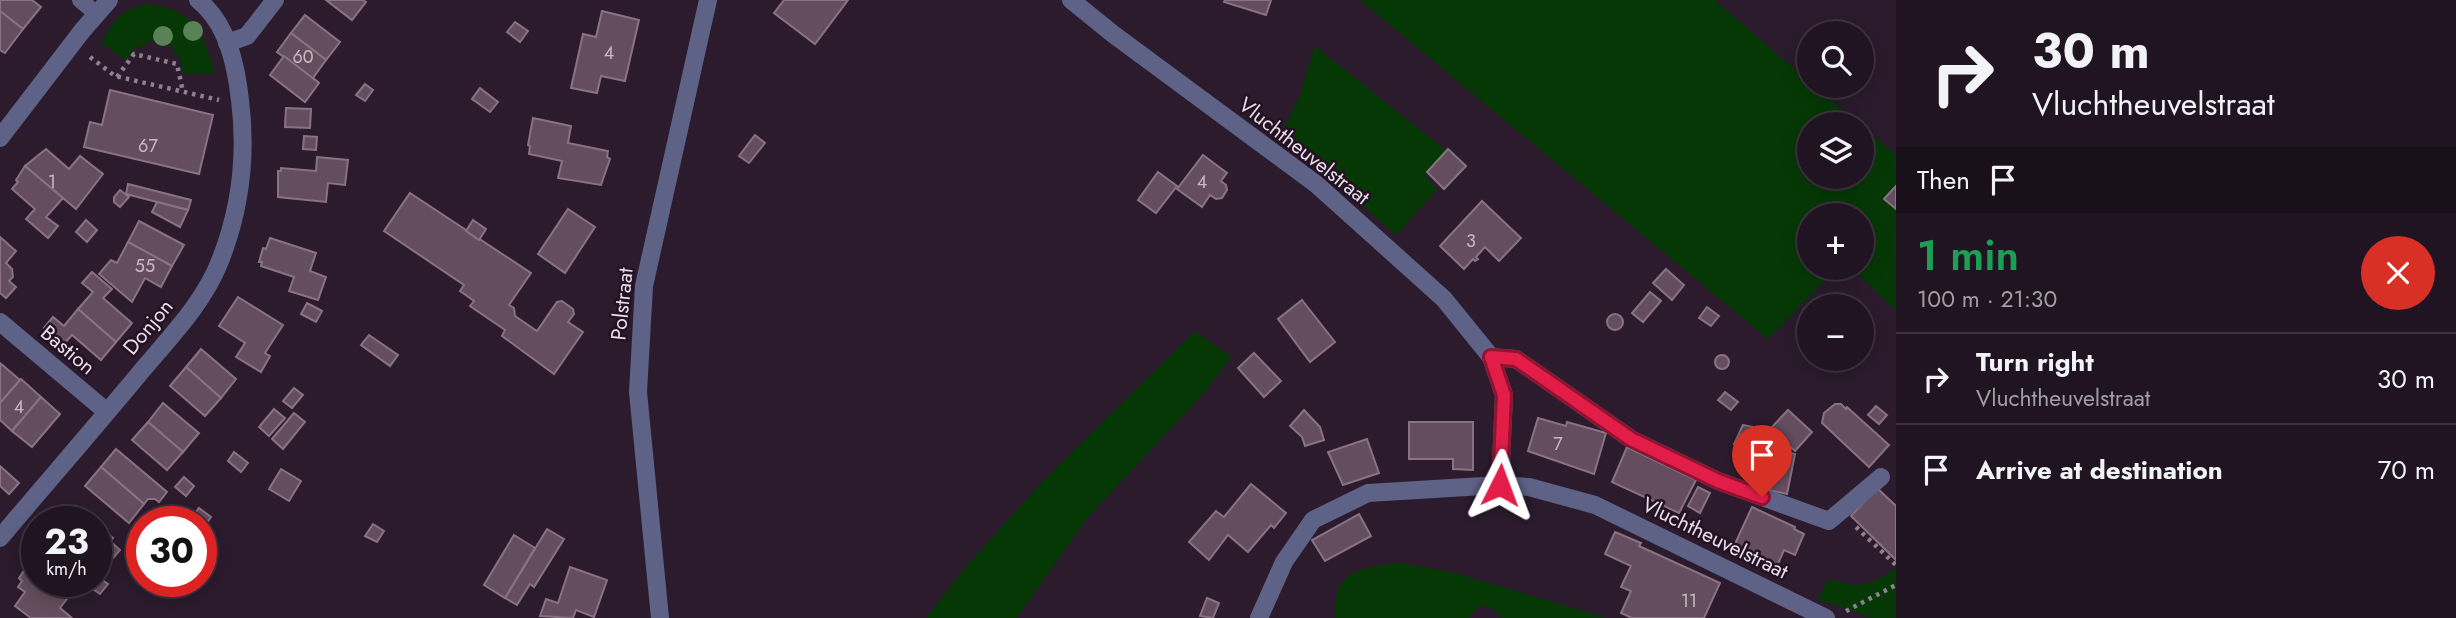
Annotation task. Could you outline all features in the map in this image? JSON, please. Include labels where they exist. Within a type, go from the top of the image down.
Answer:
[{"type":"street","points":[[0,138],[109,0]]},
{"type":"street","name":"Donjon","points":[[0,538],[194,307],[219,263],[238,206],[243,167],[240,105],[222,27],[198,0]]},
{"type":"street","points":[[227,43],[247,36],[275,0]]},
{"type":"street","name":"Polstraat","points":[[660,618],[638,392],[644,286],[708,0]]},
{"type":"street","name":"Vluchtheuvelstraat","points":[[1071,0],[1317,184],[1444,299],[1491,357],[1504,395],[1500,485]]},
{"type":"street","name":"Bastion","points":[[0,322],[107,412]]},
{"type":"street","points":[[1491,357],[1516,359],[1631,439],[1718,481],[1829,521],[1881,477]]},
{"type":"street","name":"Vluchtheuvelstraat","points":[[1259,618],[1284,562],[1313,520],[1368,493],[1500,485],[1530,487],[1595,505],[1833,616]]},
{"type":"lane","points":[[80,0],[97,14]]},
{"type":"path","points":[[72,44],[117,77],[240,105]]},
{"type":"path","points":[[117,77],[134,54],[177,64],[183,92]]},
{"type":"path","points":[[1840,512],[1896,565]]},
{"type":"path","points":[[1833,616],[1896,585]]},
{"type":"green space","points":[[1360,0],[1715,0],[1797,72],[1797,98],[1828,98],[1845,112],[1797,112],[1797,189],[1874,189],[1874,136],[1896,155],[1896,311],[1864,280],[1874,280],[1874,203],[1797,203],[1797,280],[1825,280],[1812,294],[1797,294],[1797,309],[1768,339]]},
{"type":"green space","points":[[147,4],[176,11],[194,25],[206,45],[215,73],[183,74],[180,56],[176,55],[165,31],[141,47],[137,46],[125,60],[101,43],[119,17],[131,9]]},
{"type":"green space","points":[[1315,46],[1448,152],[1426,176],[1437,189],[1396,235],[1319,168],[1279,138],[1299,97]]},
{"type":"green space","points":[[1195,331],[1231,357],[1205,392],[1088,517],[1017,618],[926,618],[968,564],[1044,480]]},
{"type":"green space","points":[[1403,563],[1455,573],[1607,618],[1501,618],[1490,607],[1479,606],[1469,618],[1335,618],[1338,590],[1349,576],[1366,568]]},
{"type":"green space","points":[[1896,568],[1896,618],[1872,618],[1817,599],[1829,579],[1849,584],[1864,584]]},
{"type":"building","points":[[0,0],[32,0],[41,7],[23,29],[0,11]]},
{"type":"building","points":[[326,0],[363,0],[366,2],[352,20]]},
{"type":"building","points":[[784,0],[848,0],[815,44],[774,13]]},
{"type":"building","points":[[1271,0],[1266,15],[1224,2]]},
{"type":"building","points":[[0,11],[23,29],[5,53],[0,50]]},
{"type":"building","points":[[602,11],[639,20],[625,81],[601,76],[597,93],[571,88],[583,34],[596,37]]},
{"type":"building","points":[[305,15],[340,42],[326,60],[291,33]]},
{"type":"building","points":[[515,22],[528,31],[520,42],[507,32]]},
{"type":"building","points":[[291,33],[326,60],[313,78],[319,83],[277,52]]},
{"type":"building","points":[[284,56],[319,83],[305,102],[270,75]]},
{"type":"building","points":[[365,84],[373,90],[365,101],[356,95]]},
{"type":"building","points":[[480,88],[498,102],[490,112],[472,99]]},
{"type":"building","points":[[110,90],[213,115],[199,174],[84,147],[90,122],[102,125]]},
{"type":"building","points":[[286,108],[311,109],[310,128],[285,127]]},
{"type":"building","points":[[533,118],[571,126],[568,143],[608,151],[607,157],[610,159],[601,185],[558,178],[562,161],[529,154]]},
{"type":"building","points":[[755,135],[765,143],[749,163],[739,156]]},
{"type":"building","points":[[304,136],[317,137],[316,150],[303,149]]},
{"type":"building","points":[[46,149],[69,169],[80,156],[103,174],[76,209],[25,166]]},
{"type":"building","points":[[1448,149],[1466,166],[1444,189],[1427,172]]},
{"type":"building","points":[[1203,155],[1227,173],[1221,181],[1227,190],[1222,198],[1216,199],[1210,195],[1202,207],[1177,189]]},
{"type":"building","points":[[317,157],[348,160],[345,185],[328,183],[326,202],[278,197],[278,171],[281,171],[281,168],[316,171]]},
{"type":"building","points":[[25,166],[63,198],[46,217],[58,226],[48,238],[26,219],[35,209],[12,189]]},
{"type":"building","points":[[1158,172],[1177,186],[1156,213],[1138,200]]},
{"type":"building","points":[[128,184],[191,200],[188,210],[126,194]]},
{"type":"building","points":[[1896,186],[1896,209],[1884,199]]},
{"type":"building","points":[[120,190],[129,197],[120,207],[114,202],[114,197]]},
{"type":"building","points":[[410,193],[531,273],[509,305],[514,308],[515,316],[537,331],[557,302],[562,301],[573,309],[574,314],[568,322],[583,332],[554,374],[502,336],[505,330],[470,306],[474,301],[460,291],[464,285],[384,231]]},
{"type":"building","points":[[1482,201],[1521,238],[1499,261],[1485,247],[1476,257],[1478,259],[1473,259],[1464,269],[1440,246]]},
{"type":"building","points":[[157,202],[188,210],[180,227],[152,212]]},
{"type":"building","points":[[568,209],[595,227],[565,273],[538,254]]},
{"type":"building","points":[[86,220],[97,230],[87,242],[76,232]]},
{"type":"building","points":[[473,220],[486,229],[479,240],[466,231]]},
{"type":"building","points":[[139,221],[184,245],[172,266],[128,242]]},
{"type":"building","points":[[0,237],[16,251],[6,263],[12,269],[13,277],[9,281],[16,287],[6,298],[0,293]]},
{"type":"building","points":[[270,238],[316,253],[310,271],[326,277],[318,300],[289,291],[294,277],[261,266],[262,262],[259,262],[263,248],[266,249]]},
{"type":"building","points":[[128,242],[172,266],[161,287],[145,278],[132,302],[99,274],[111,260],[117,263]]},
{"type":"building","points":[[1666,269],[1684,285],[1672,300],[1653,283]]},
{"type":"building","points":[[92,272],[112,289],[103,298],[132,323],[116,342],[78,309],[93,292],[82,283]]},
{"type":"building","points":[[1650,292],[1661,301],[1643,322],[1632,313]]},
{"type":"building","points":[[238,297],[283,325],[265,353],[270,356],[261,372],[236,357],[245,343],[219,326]]},
{"type":"building","points":[[1302,300],[1335,342],[1310,362],[1278,319]]},
{"type":"building","points":[[307,303],[322,311],[316,322],[301,314]]},
{"type":"building","points":[[1707,307],[1719,316],[1711,326],[1699,318]]},
{"type":"building","points":[[78,309],[116,342],[101,360],[72,335],[63,345],[44,328],[53,317],[64,326]]},
{"type":"building","points":[[1612,314],[1618,314],[1623,322],[1621,328],[1612,330],[1607,325],[1607,319]]},
{"type":"building","points":[[369,335],[398,355],[390,366],[361,345]]},
{"type":"building","points":[[201,349],[236,379],[221,398],[186,367]]},
{"type":"building","points":[[1254,353],[1281,381],[1264,397],[1238,368]]},
{"type":"building","points":[[1722,355],[1727,357],[1727,367],[1722,369],[1717,367],[1715,362],[1717,357]]},
{"type":"building","points":[[0,363],[20,380],[0,403]]},
{"type":"building","points":[[186,367],[221,398],[205,416],[170,386]]},
{"type":"building","points":[[21,379],[41,397],[12,431],[0,420],[0,403]]},
{"type":"building","points":[[294,388],[303,395],[292,408],[283,401]]},
{"type":"building","points":[[1725,392],[1738,402],[1731,410],[1718,400]]},
{"type":"building","points":[[41,397],[60,414],[32,447],[12,431]]},
{"type":"building","points":[[163,403],[199,433],[183,452],[148,422]]},
{"type":"building","points":[[1835,404],[1841,404],[1846,409],[1847,407],[1889,445],[1869,467],[1822,423],[1824,413]]},
{"type":"building","points":[[1876,406],[1887,415],[1879,424],[1868,415]]},
{"type":"building","points":[[274,409],[285,418],[269,436],[259,427]]},
{"type":"building","points":[[1304,410],[1320,427],[1324,440],[1305,446],[1302,437],[1290,426]]},
{"type":"building","points":[[1788,410],[1812,432],[1795,451],[1770,429]]},
{"type":"building","points":[[294,413],[305,422],[283,449],[272,439]]},
{"type":"building","points":[[1538,418],[1566,426],[1567,422],[1606,433],[1594,474],[1528,451]]},
{"type":"building","points":[[148,422],[183,452],[167,470],[132,440]]},
{"type":"building","points":[[1409,422],[1473,422],[1473,470],[1453,469],[1453,459],[1409,459]]},
{"type":"building","points":[[1743,425],[1769,430],[1767,438],[1782,441],[1780,451],[1795,454],[1787,494],[1756,487],[1763,450],[1734,444]]},
{"type":"building","points":[[1367,439],[1379,473],[1343,485],[1328,452]]},
{"type":"building","points":[[1627,447],[1696,480],[1679,513],[1612,482]]},
{"type":"building","points":[[116,449],[167,492],[159,502],[148,499],[144,504],[101,467]]},
{"type":"building","points":[[234,452],[248,463],[241,472],[228,461]]},
{"type":"building","points":[[0,466],[19,483],[9,494],[0,486]]},
{"type":"building","points":[[101,467],[144,504],[126,506],[126,520],[85,486]]},
{"type":"building","points":[[281,469],[301,481],[289,501],[269,489]]},
{"type":"building","points":[[184,477],[194,486],[186,496],[175,487]]},
{"type":"building","points":[[1251,484],[1286,513],[1274,528],[1271,525],[1248,552],[1228,535],[1209,560],[1189,542],[1216,511],[1224,517]]},
{"type":"building","points":[[1698,487],[1710,493],[1700,513],[1688,506]]},
{"type":"building","points":[[1877,488],[1896,506],[1896,560],[1851,516]]},
{"type":"building","points":[[1752,507],[1804,534],[1795,555],[1784,550],[1777,566],[1734,546]]},
{"type":"building","points":[[1359,514],[1371,536],[1325,561],[1312,540]]},
{"type":"building","points":[[373,524],[384,531],[377,542],[365,536]]},
{"type":"building","points":[[547,529],[564,539],[534,587],[530,584],[517,605],[505,598]]},
{"type":"building","points":[[1615,532],[1641,543],[1639,546],[1720,583],[1704,618],[1632,618],[1621,613],[1631,591],[1621,587],[1631,566],[1605,554]]},
{"type":"building","points":[[514,535],[535,548],[505,598],[484,585]]},
{"type":"building","points":[[112,543],[120,550],[112,559]]},
{"type":"building","points":[[570,567],[607,580],[594,617],[576,610],[573,618],[540,616],[546,599],[558,603]]},
{"type":"building","points":[[21,597],[68,597],[60,608],[72,618],[31,618],[15,606]]},
{"type":"building","points":[[1207,598],[1219,603],[1213,618],[1200,616]]},
{"type":"route","points":[[1500,485],[1504,395],[1491,357],[1516,359],[1631,439],[1718,481],[1762,497]]}]
